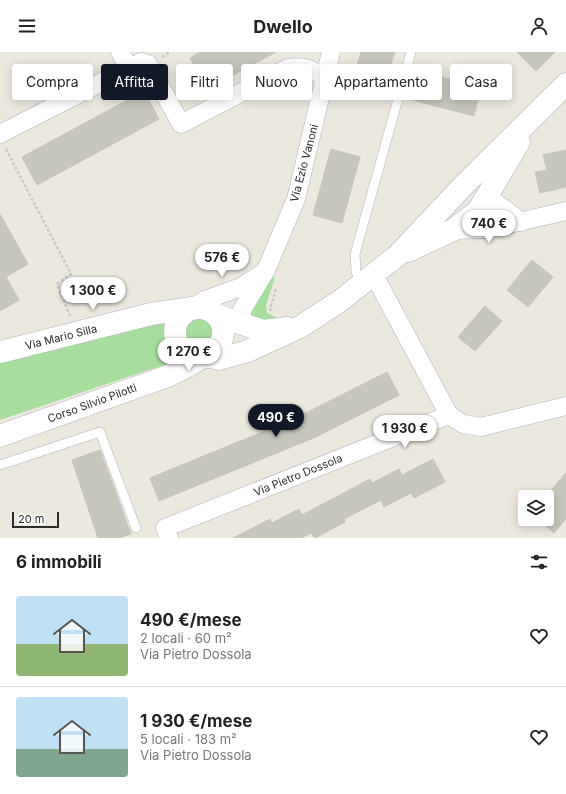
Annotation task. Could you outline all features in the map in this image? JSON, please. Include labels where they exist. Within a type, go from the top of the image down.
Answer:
[{"type":"street","points":[[120,52],[127,64]]},
{"type":"street","name":"Via Ezio Vanoni","points":[[329,64],[332,52]]},
{"type":"street","points":[[137,64],[141,62],[148,64]]},
{"type":"street","points":[[167,100],[180,124],[288,68],[298,66],[310,69],[320,74]]},
{"type":"street","points":[[1,139],[101,84]]},
{"type":"street","points":[[266,270],[241,287],[205,300],[183,313],[178,318],[175,325],[175,339],[178,346],[190,355],[204,356],[219,360],[248,351],[300,326],[340,302],[398,255],[458,191],[566,84]]},
{"type":"street","name":"Via Ezio Vanoni","points":[[245,326],[242,319],[242,310],[266,270],[296,199],[320,98]]},
{"type":"street","points":[[398,255],[461,225],[478,210],[536,114]]},
{"type":"street","points":[[458,191],[476,189],[521,222]]},
{"type":"street","points":[[458,191],[456,211],[461,225]]},
{"type":"street","points":[[461,225],[488,229],[566,211]]},
{"type":"street","points":[[368,279],[449,415],[463,424],[481,427],[566,406]]},
{"type":"street","points":[[192,308],[204,308],[245,326],[263,331],[300,326]]},
{"type":"street","name":"Via Mario Silla","points":[[0,352],[151,314],[192,308]]},
{"type":"street","name":"Corso Silvio Pilotti","points":[[0,436],[168,376],[190,365],[217,349],[223,336],[221,321],[217,315]]},
{"type":"street","name":"Via Pietro Dossola","points":[[169,538],[165,528],[449,415]]},
{"type":"lane","points":[[368,279],[356,272],[355,254],[411,52]]},
{"type":"lane","points":[[0,465],[100,432],[136,528]]},
{"type":"path","points":[[1,139],[71,274],[57,284],[77,333]]},
{"type":"path","points":[[266,270],[280,277],[270,309],[276,315]]},
{"type":"green space","points":[[272,277],[275,278],[266,305],[267,313],[279,319],[256,322],[248,314]]},
{"type":"green space","points":[[196,313],[202,313],[211,318],[215,324],[215,336],[211,342],[202,347],[196,347],[187,342],[182,333],[182,327],[187,318]]},
{"type":"green space","points":[[171,315],[169,340],[178,354],[184,358],[0,420],[0,359]]},
{"type":"building","points":[[200,52],[276,52],[254,64],[241,64],[241,71],[233,75],[233,64],[193,64],[190,58]]},
{"type":"building","points":[[361,52],[395,52],[391,64],[357,64]]},
{"type":"building","points":[[517,52],[555,52],[536,71]]},
{"type":"building","points":[[442,77],[450,79],[450,100],[478,100],[474,116],[413,100],[442,100]]},
{"type":"building","points":[[127,100],[149,100],[159,119],[37,185],[22,157]]},
{"type":"building","points":[[331,149],[360,157],[342,223],[313,215]]},
{"type":"building","points":[[566,150],[566,187],[540,193],[535,172],[547,170],[543,155]]},
{"type":"building","points":[[0,214],[28,264],[6,277],[19,300],[0,311]]},
{"type":"building","points":[[532,260],[553,277],[528,307],[507,290]]},
{"type":"building","points":[[485,306],[502,321],[475,351],[458,337]]},
{"type":"building","points":[[387,372],[399,395],[316,437],[159,501],[150,478],[294,419]]},
{"type":"building","points":[[100,450],[131,534],[119,538],[98,538],[72,460]]},
{"type":"building","points":[[433,459],[445,482],[414,498],[411,493],[384,507],[381,500],[344,519],[345,522],[315,538],[311,533],[301,538],[233,538],[270,519],[272,523],[299,509],[302,515],[370,479],[372,483],[399,469],[402,475]]},
{"type":"building","points":[[566,473],[566,519],[554,533],[546,526],[554,526],[554,490],[551,490]]}]
